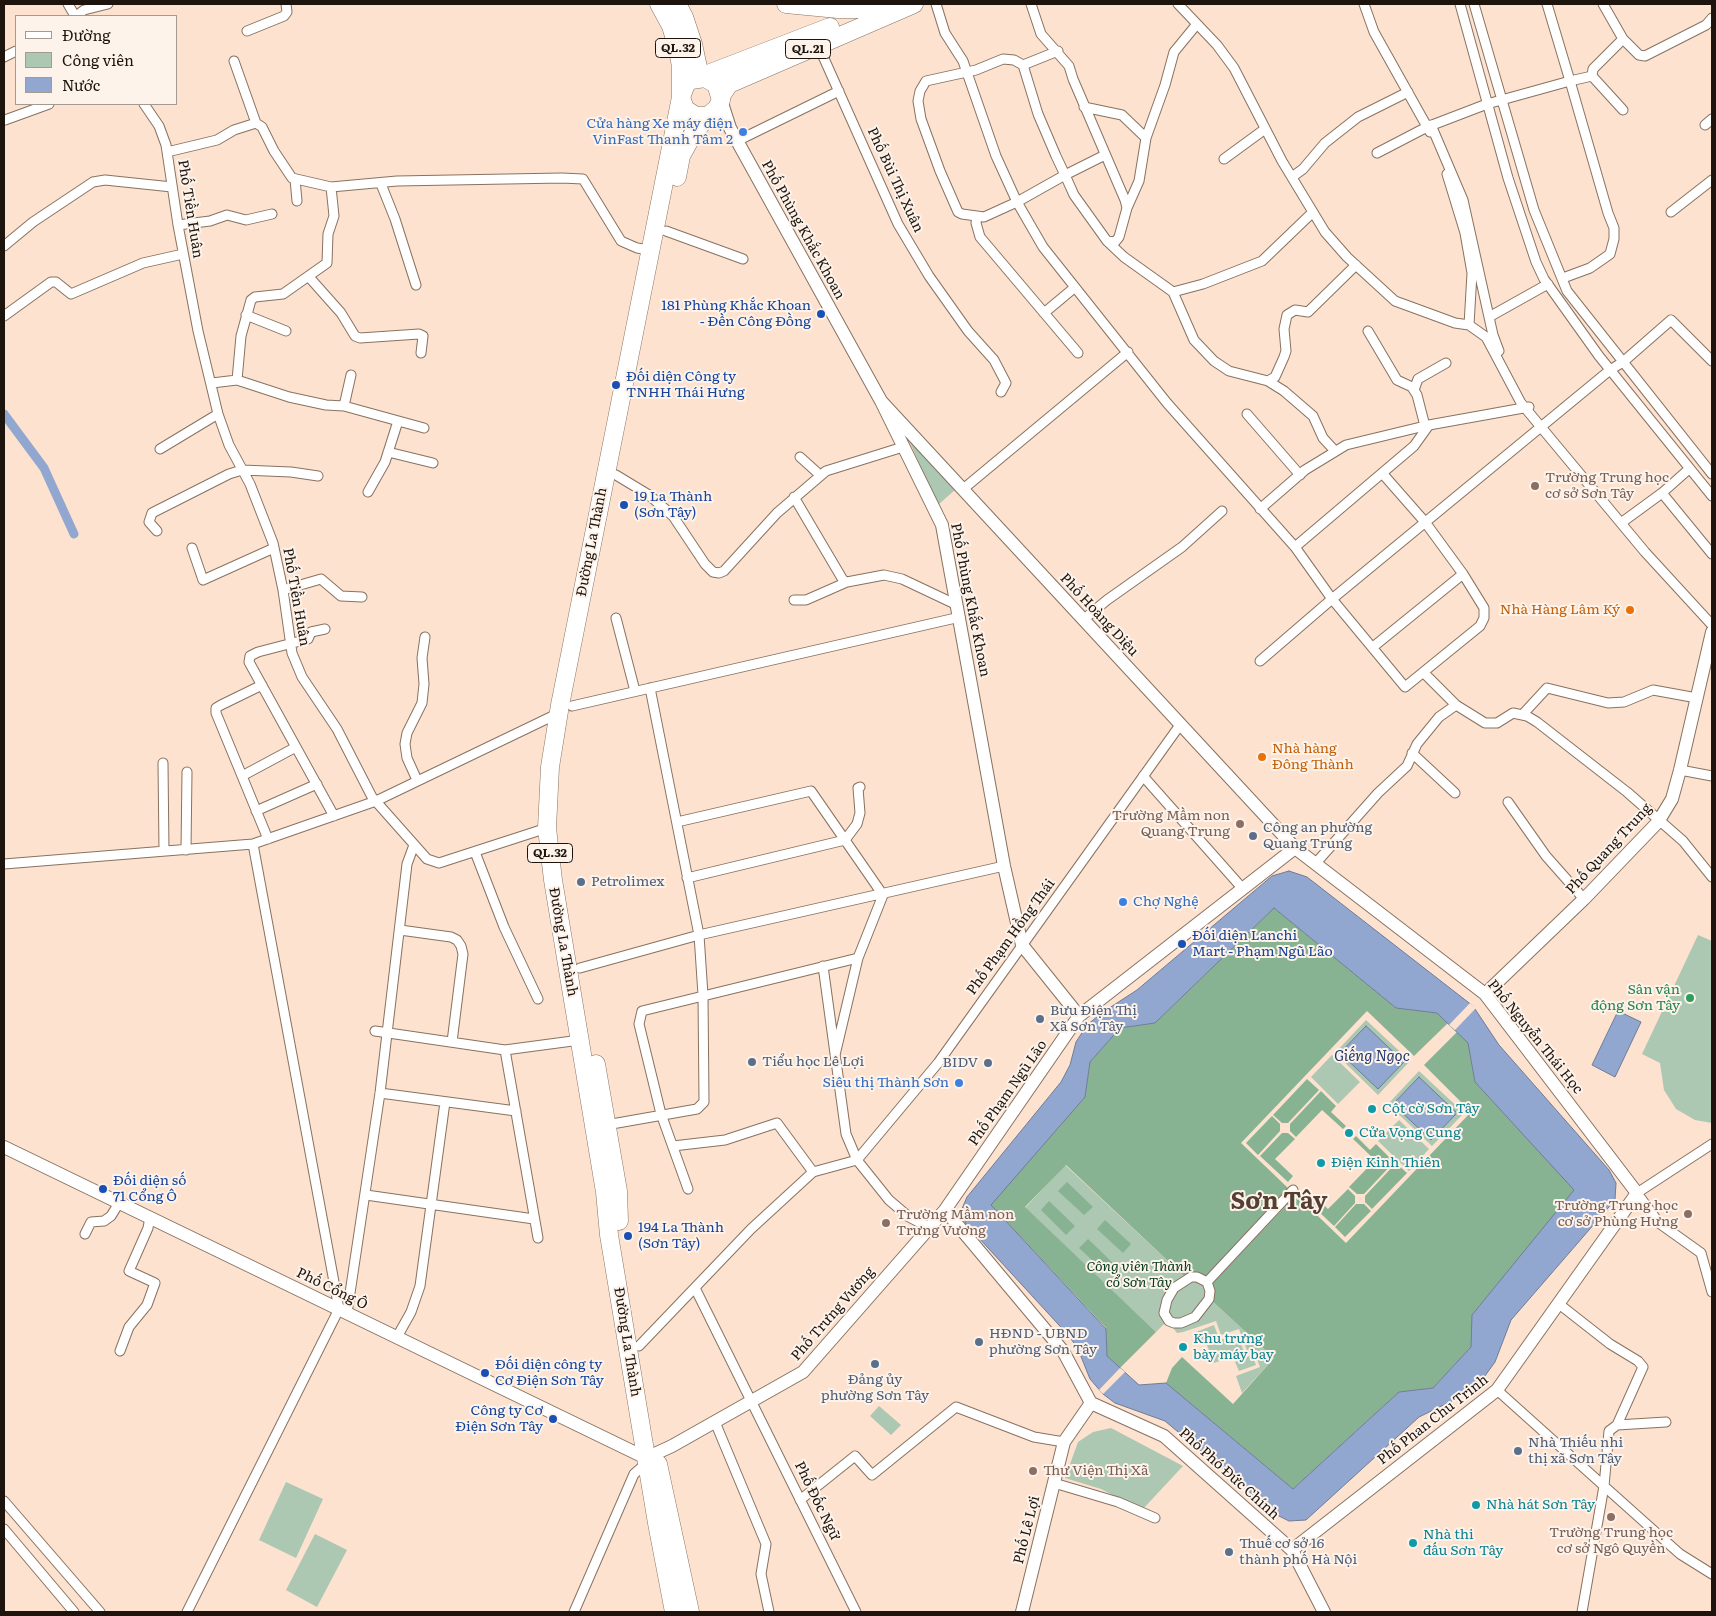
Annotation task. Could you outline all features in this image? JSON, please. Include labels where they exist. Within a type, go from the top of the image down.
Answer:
[{"type":"highway","name":"QL.32","points":[[659,4],[671,26],[677,46],[681,66],[681,97]]},
{"type":"highway","name":"QL.32","points":[[677,4],[684,17],[693,44],[700,77]]},
{"type":"highway","points":[[786,4],[893,6]]},
{"type":"highway","name":"QL.21","points":[[700,77],[893,6]]},
{"type":"highway","name":"QL.21","points":[[721,98],[729,84],[818,45],[893,6]]},
{"type":"highway","points":[[700,77],[711,80],[716,84],[721,98],[718,108],[708,116],[690,113],[685,109],[681,97],[686,84],[700,77]]},
{"type":"highway","name":"Đường La Thành","points":[[681,97],[650,250],[565,709],[558,826],[564,875],[618,1191],[620,1233],[639,1346],[651,1456],[690,1612]]},
{"type":"highway","name":"Đường La Thành","points":[[674,1612],[651,1456],[553,880],[547,828],[550,767],[565,709],[616,475],[681,156],[693,134],[708,116]]},
{"type":"main road","name":"Phố Phùng Khắc Khoan","points":[[721,98],[730,128],[881,402]]},
{"type":"main road","points":[[708,116],[715,117],[730,128]]},
{"type":"main road","name":"Phố Hoàng Diệu","points":[[881,402],[902,437],[962,490],[1295,848]]},
{"type":"main road","name":"Phố Phùng Khắc Khoan","points":[[902,437],[942,525],[1004,866],[1022,945],[1079,1016]]},
{"type":"main road","name":"Phố Quang Trung","points":[[1484,994],[1584,898],[1658,822],[1672,799],[1712,632]]},
{"type":"main road","name":"Phố Nguyễn Thái Học","points":[[1295,848],[1484,994],[1637,1192]]},
{"type":"main road","name":"Phố Phạm Ngũ Lão","points":[[945,1210],[1079,1016],[1295,848]]},
{"type":"main road","name":"Phố Cổng Ô","points":[[4,1147],[397,1337],[651,1456]]},
{"type":"main road","name":"Phố Phan Chu Trinh","points":[[1292,1550],[1497,1390],[1637,1192]]},
{"type":"main road","points":[[945,1210],[1063,1351],[1091,1403]]},
{"type":"main road","name":"Phố Trưng Vương","points":[[651,1456],[803,1372],[928,1227],[945,1210]]},
{"type":"main road","name":"Phố Lê Lợi","points":[[1022,1612],[1064,1442],[1091,1403]]},
{"type":"main road","name":"Phố Phó Đức Chính","points":[[1091,1403],[1164,1436],[1292,1550]]},
{"type":"main road","points":[[1292,1550],[1324,1612]]},
{"type":"street","points":[[68,4],[75,15]]},
{"type":"street","points":[[77,15],[84,10],[108,4]]},
{"type":"street","points":[[247,32],[284,16],[287,12],[286,4]]},
{"type":"street","points":[[936,4],[946,33],[960,54],[996,156],[1016,202],[1044,246],[1074,288],[1167,402],[1294,547],[1332,599],[1405,687],[1480,626],[1484,618],[1484,608],[1463,574],[1424,522],[1382,474]]},
{"type":"street","points":[[1032,4],[1041,34],[1058,50],[1069,66],[1084,107],[1127,208]]},
{"type":"street","points":[[1178,4],[1217,45],[1234,68],[1292,178],[1325,232],[1356,265],[1395,301],[1455,323],[1469,325],[1486,337],[1526,409],[1621,523],[1712,625]]},
{"type":"street","points":[[1260,509],[1300,475],[1335,451],[1371,438],[1427,425],[1530,407],[1508,370],[1493,335],[1461,194],[1429,126],[1374,32],[1364,4]]},
{"type":"street","points":[[1460,4],[1487,104],[1536,262],[1548,284],[1610,370],[1712,496]]},
{"type":"street","points":[[1474,4],[1534,210],[1556,268],[1563,278],[1567,291],[1712,474]]},
{"type":"street","points":[[1546,4],[1614,228],[1614,239],[1610,254],[1590,268],[1563,278]]},
{"type":"street","points":[[1603,4],[1623,39],[1639,55],[1645,56],[1706,25],[1712,18]]},
{"type":"street","points":[[1107,241],[1115,242],[1119,237],[1127,208],[1139,181],[1146,138],[1165,85],[1174,52],[1197,24]]},
{"type":"street","points":[[1592,76],[1593,69],[1623,39]]},
{"type":"street","name":"Phố Bùi Thị Xuân","points":[[818,45],[898,224],[929,276],[968,331],[994,360],[1006,383],[1002,392]]},
{"type":"street","points":[[1058,50],[1023,64],[1014,60],[1002,59],[965,72],[926,81],[918,101],[924,128],[958,212],[978,217],[984,216],[1016,202],[1105,155]]},
{"type":"street","points":[[234,61],[256,123],[262,127],[281,163],[295,179],[297,201]]},
{"type":"street","points":[[1023,64],[1038,114],[1074,195],[1107,241],[1145,274],[1172,292],[1194,340],[1214,361],[1229,371],[1268,381],[1284,391],[1313,416],[1323,438],[1335,451]]},
{"type":"street","points":[[1376,153],[1429,126],[1487,104],[1592,76]]},
{"type":"street","points":[[1592,76],[1623,110]]},
{"type":"street","points":[[737,140],[839,91]]},
{"type":"street","points":[[1292,178],[1303,169],[1325,143],[1358,117],[1408,92]]},
{"type":"street","points":[[5,120],[46,105]]},
{"type":"street","name":"Phố Tiền Huân","points":[[145,105],[163,134],[198,331],[218,414],[229,445],[266,524],[274,548],[283,590],[290,643],[302,678],[337,729],[376,801],[427,860],[433,863],[475,852],[547,828]]},
{"type":"street","points":[[1084,107],[1122,115],[1146,138]]},
{"type":"street","points":[[1705,125],[1712,119]]},
{"type":"street","points":[[167,152],[217,140],[234,130],[256,123]]},
{"type":"street","points":[[1429,126],[1438,147],[1465,233],[1472,284],[1469,325]]},
{"type":"street","points":[[1224,159],[1266,129]]},
{"type":"street","points":[[295,179],[331,186],[381,184],[397,181],[583,179],[621,241],[637,248],[650,250]]},
{"type":"street","points":[[4,246],[33,222],[99,180],[172,188]]},
{"type":"street","points":[[1671,212],[1712,180]]},
{"type":"street","points":[[381,184],[395,218],[416,285]]},
{"type":"street","points":[[237,380],[241,336],[251,300],[255,297],[283,294],[309,277],[327,263],[329,259],[327,244],[334,216],[331,186]]},
{"type":"street","points":[[1172,292],[1203,284],[1262,261],[1313,212]]},
{"type":"street","points":[[178,226],[227,216],[246,220],[272,214]]},
{"type":"street","points":[[978,217],[976,223],[980,237],[1078,353]]},
{"type":"street","points":[[666,231],[743,259]]},
{"type":"street","points":[[4,316],[52,282],[56,282],[71,294],[142,263],[184,254]]},
{"type":"street","points":[[1268,381],[1275,376],[1284,357],[1284,329],[1287,315],[1295,310],[1308,312],[1356,265]]},
{"type":"street","points":[[309,277],[341,313],[355,336],[360,338],[419,334],[423,336],[421,353]]},
{"type":"street","points":[[1489,317],[1548,284]]},
{"type":"street","points":[[1044,313],[1074,288]]},
{"type":"street","points":[[246,315],[286,331]]},
{"type":"street","points":[[1260,661],[1424,522],[1610,370],[1623,362],[1672,320],[1712,361]]},
{"type":"street","points":[[1368,331],[1397,380],[1414,390],[1427,425]]},
{"type":"street","points":[[962,490],[1128,352]]},
{"type":"street","points":[[1414,390],[1418,379],[1446,363]]},
{"type":"street","points":[[344,406],[351,375]]},
{"type":"street","points":[[212,383],[237,380],[289,397],[326,405],[344,406],[424,428]]},
{"type":"street","points":[[160,449],[218,414]]},
{"type":"street","points":[[1247,414],[1300,475]]},
{"type":"street","points":[[368,492],[388,452],[398,421]]},
{"type":"street","points":[[1294,547],[1414,446],[1427,425]]},
{"type":"street","points":[[616,475],[649,495],[672,516],[705,564],[713,572],[719,573],[724,571],[794,497],[820,475],[902,437]]},
{"type":"street","points":[[388,452],[433,463]]},
{"type":"street","points":[[800,457],[820,475]]},
{"type":"street","points":[[1621,523],[1662,493],[1689,469]]},
{"type":"street","points":[[157,531],[149,522],[152,513],[229,474],[242,470],[291,472],[318,476]]},
{"type":"street","points":[[1662,493],[1712,554]]},
{"type":"street","points":[[794,497],[843,580],[847,582]]},
{"type":"street","points":[[1083,620],[1107,600],[1182,547],[1222,511]]},
{"type":"street","points":[[192,548],[203,580],[274,548]]},
{"type":"street","points":[[1373,647],[1463,574]]},
{"type":"street","points":[[794,600],[806,600],[847,582],[884,575],[902,579],[958,611]]},
{"type":"street","points":[[283,590],[321,579],[341,596],[362,597]]},
{"type":"street","points":[[4,864],[253,844],[376,801],[565,709],[958,611]]},
{"type":"street","points":[[616,618],[635,691]]},
{"type":"street","points":[[325,629],[311,632],[308,639],[258,652],[250,656],[249,662],[334,816]]},
{"type":"street","points":[[418,780],[407,758],[405,744],[407,732],[422,703],[424,684],[422,658],[425,637]]},
{"type":"street","points":[[1424,673],[1456,705],[1485,723],[1496,723],[1513,713],[1523,714],[1537,722],[1627,792],[1658,822],[1683,841],[1712,877]]},
{"type":"street","points":[[262,685],[216,708],[216,713],[268,839]]},
{"type":"street","points":[[606,1125],[697,1109],[704,1102],[704,995],[698,935],[650,688]]},
{"type":"street","points":[[1523,714],[1547,688],[1608,703],[1624,702],[1653,690],[1697,698]]},
{"type":"street","points":[[1315,864],[1378,793],[1407,766],[1412,753],[1440,717],[1456,705]]},
{"type":"street","name":"Phố Phạm Hồng Thái","points":[[857,1160],[938,1063],[1180,724]]},
{"type":"street","points":[[242,776],[296,747]]},
{"type":"street","points":[[1412,753],[1454,793]]},
{"type":"street","points":[[163,763],[164,851]]},
{"type":"street","points":[[1680,770],[1712,776]]},
{"type":"street","points":[[186,850],[187,772]]},
{"type":"street","points":[[1143,776],[1243,889]]},
{"type":"street","points":[[256,811],[317,784]]},
{"type":"street","points":[[688,878],[845,840],[857,824],[860,813],[858,788],[860,786]]},
{"type":"street","points":[[677,822],[811,792],[883,895]]},
{"type":"street","points":[[1508,802],[1546,856],[1584,898]]},
{"type":"street","points":[[253,844],[344,1311]]},
{"type":"street","points":[[187,1612],[344,1311],[366,1195],[388,1033],[407,864],[414,845]]},
{"type":"street","points":[[475,852],[504,927],[538,999]]},
{"type":"street","points":[[580,968],[698,935],[883,895],[1004,866]]},
{"type":"street","points":[[835,1055],[858,958],[883,895]]},
{"type":"street","points":[[400,930],[450,937],[457,940],[461,946],[463,954],[452,1042]]},
{"type":"street","points":[[688,1188],[662,1116],[639,1024],[639,1017],[642,1011],[858,958]]},
{"type":"street","points":[[823,966],[846,1134],[857,1160],[889,1200],[909,1217],[928,1227]]},
{"type":"street","points":[[375,1031],[505,1050],[580,1040]]},
{"type":"street","points":[[505,1050],[538,1238]]},
{"type":"street","points":[[380,1093],[516,1111]]},
{"type":"street","points":[[397,1337],[411,1312],[420,1286],[445,1102]]},
{"type":"street","points":[[673,1146],[725,1140],[777,1123],[813,1172]]},
{"type":"street","points":[[1712,1144],[1637,1192],[1659,1223],[1701,1253],[1712,1258]]},
{"type":"street","points":[[639,1346],[751,1229],[813,1172],[857,1160]]},
{"type":"street","points":[[1207,1282],[1293,1190]]},
{"type":"street","points":[[366,1195],[534,1219]]},
{"type":"street","points":[[85,1234],[91,1222],[104,1221],[111,1216],[119,1203]]},
{"type":"street","points":[[120,1351],[129,1327],[147,1305],[155,1283],[129,1271],[148,1228],[150,1218]]},
{"type":"street","points":[[1701,1253],[1712,1292]]},
{"type":"street","points":[[1191,1277],[1207,1282],[1210,1295],[1202,1310],[1195,1317],[1181,1323],[1169,1321],[1164,1313],[1165,1304],[1174,1288],[1191,1277]]},
{"type":"street","name":"Phố Đốc Ngữ","points":[[696,1288],[856,1612]]},
{"type":"street","points":[[1559,1304],[1610,1344],[1638,1361],[1643,1367],[1617,1425],[1609,1431],[1604,1486],[1582,1612]]},
{"type":"street","points":[[1497,1390],[1680,1554],[1712,1574]]},
{"type":"street","points":[[800,1500],[855,1456],[872,1475],[956,1407],[1034,1437],[1064,1442]]},
{"type":"street","points":[[715,1422],[766,1544],[761,1574],[770,1612]]},
{"type":"street","points":[[1617,1425],[1666,1422]]},
{"type":"street","points":[[574,1612],[634,1474],[651,1456]]},
{"type":"street","points":[[1054,1483],[1118,1502],[1155,1518]]},
{"type":"street","points":[[4,1501],[100,1612]]},
{"type":"street","points":[[4,1529],[74,1612]]},
{"type":"green space","points":[[907,436],[956,489],[938,505]]},
{"type":"green space","points":[[1274,908],[1396,1008],[1437,1013],[1448,1023],[1414,1056],[1367,1011],[1241,1143],[1288,1188],[1205,1277],[1185,1277],[1066,1165],[1025,1207],[1156,1332],[1120,1368],[1107,1356],[1106,1328],[990,1204],[1085,1097],[1090,1062],[1120,1028],[1155,1023]]},
{"type":"green space","name":"Sân vận động Sơn Tây","points":[[1698,935],[1712,941],[1712,1123],[1695,1120],[1676,1109],[1664,1090],[1660,1063],[1642,1054]]},
{"type":"green space","name":"Giếng Ngọc","points":[[1366,1020],[1410,1061],[1378,1095],[1335,1053]]},
{"type":"green space","points":[[1457,1032],[1468,1043],[1475,1082],[1575,1190],[1472,1315],[1472,1346],[1433,1388],[1399,1392],[1293,1489],[1166,1383],[1172,1368],[1182,1357],[1233,1404],[1274,1358],[1211,1300],[1212,1284],[1296,1195],[1346,1243],[1471,1112],[1424,1065]]},
{"type":"green space","points":[[1332,1055],[1360,1082],[1338,1104],[1311,1077]]},
{"type":"green space","name":"Giếng Ngọc","points":[[1419,1071],[1464,1113],[1432,1146],[1388,1104]]},
{"type":"green space","points":[[1307,1079],[1319,1090],[1288,1123],[1282,1123],[1273,1115]]},
{"type":"green space","points":[[1321,1091],[1336,1106],[1331,1112],[1346,1126],[1343,1129],[1322,1110],[1296,1137],[1290,1131],[1290,1124]]},
{"type":"green space","points":[[1272,1116],[1280,1124],[1280,1131],[1258,1155],[1246,1143]]},
{"type":"green space","points":[[1399,1120],[1429,1149],[1409,1171],[1378,1141]]},
{"type":"green space","points":[[1282,1133],[1288,1133],[1295,1139],[1275,1159],[1293,1176],[1288,1182],[1260,1156]]},
{"type":"green space","points":[[1356,1136],[1370,1150],[1376,1144],[1394,1162],[1364,1194],[1357,1194],[1349,1187],[1375,1160],[1353,1139]]},
{"type":"green space","points":[[1396,1163],[1407,1173],[1372,1209],[1365,1202],[1365,1196]]},
{"type":"green space","name":"Công viên Thành cổ Sơn Tây","points":[[1065,1165],[1185,1277],[1175,1283],[1166,1322],[1156,1332],[1025,1208]]},
{"type":"green space","points":[[1067,1182],[1093,1207],[1084,1215],[1058,1191]]},
{"type":"green space","points":[[1348,1189],[1355,1196],[1355,1203],[1334,1226],[1304,1198],[1310,1192],[1328,1209]]},
{"type":"green space","points":[[1049,1201],[1075,1226],[1066,1235],[1041,1210]]},
{"type":"green space","points":[[1356,1204],[1364,1204],[1371,1211],[1345,1237],[1335,1227]]},
{"type":"green space","points":[[1105,1220],[1131,1244],[1123,1253],[1097,1229]]},
{"type":"green space","points":[[1088,1239],[1114,1264],[1105,1272],[1079,1248]]},
{"type":"green space","points":[[1194,1280],[1205,1286],[1206,1294],[1204,1301],[1195,1313],[1181,1319],[1173,1319],[1167,1310],[1175,1292]]},
{"type":"green space","points":[[1211,1300],[1274,1358],[1242,1393],[1236,1376],[1260,1367],[1254,1351],[1248,1353],[1239,1329],[1221,1335],[1216,1321],[1177,1333],[1173,1328]]},
{"type":"green space","points":[[1214,1325],[1218,1336],[1201,1343],[1196,1332]]},
{"type":"green space","points":[[1237,1334],[1244,1352],[1214,1363],[1207,1345]]},
{"type":"green space","points":[[1252,1355],[1256,1365],[1239,1371],[1235,1362]]},
{"type":"green space","points":[[879,1406],[901,1425],[891,1435],[870,1416]]},
{"type":"green space","points":[[1111,1428],[1183,1466],[1142,1510],[1101,1489],[1065,1478],[1078,1442],[1093,1432]]},
{"type":"green space","points":[[286,1482],[323,1499],[296,1558],[259,1540]]},
{"type":"green space","points":[[315,1534],[347,1550],[317,1607],[286,1590]]},
{"type":"water","points":[[1289,871],[1307,877],[1473,1006],[1499,1045],[1609,1170],[1616,1183],[1615,1200],[1511,1320],[1495,1362],[1482,1380],[1464,1395],[1419,1417],[1306,1520],[1289,1521],[1277,1515],[1165,1421],[1115,1403],[1103,1394],[1090,1379],[1078,1349],[1069,1336],[966,1224],[961,1211],[967,1197],[1061,1082],[1070,1065],[1076,1042],[1087,1025],[1137,990],[1272,876]],"holes":[[[1274,908],[1396,1008],[1437,1013],[1468,1043],[1475,1082],[1574,1190],[1472,1315],[1471,1347],[1433,1388],[1399,1392],[1293,1489],[1166,1383],[1139,1385],[1107,1356],[1106,1329],[991,1205],[1085,1097],[1090,1062],[1120,1028],[1155,1023]]]},
{"type":"water","points":[[1618,1011],[1641,1022],[1615,1077],[1592,1065]]},
{"type":"water","name":"Giếng Ngọc","points":[[1366,1026],[1404,1062],[1378,1089],[1340,1053]]},
{"type":"water","name":"Giếng Ngọc","points":[[1419,1077],[1457,1113],[1431,1140],[1393,1104]]},
{"type":"pier","points":[[1470,1003],[1476,1008],[1455,1030],[1449,1025]]},
{"type":"pier","points":[[1120,1368],[1125,1372],[1103,1394],[1099,1390]]},
{"type":"waterway","points":[[4,414],[44,468],[74,534]]},
{"type":"place","name":"Cửa hàng Xe máy điện VinFast Thanh Tâm 2","points":[[743,132]]},
{"type":"place","name":"181 Phùng Khắc Khoan - Đền Công Đồng","points":[[821,314]]},
{"type":"place","name":"Đối diện Công ty TNHH Thái Hưng","points":[[616,385]]},
{"type":"place","name":"Trường Trung học cơ sở Sơn Tây","points":[[1535,486]]},
{"type":"place","name":"19 La Thành (Sơn Tây)","points":[[624,505]]},
{"type":"place","name":"Nhà Hàng Lâm Ký","points":[[1630,610]]},
{"type":"place","name":"Nhà hàng Đông Thành","points":[[1262,757]]},
{"type":"place","name":"Trường Mầm non Quang Trung","points":[[1240,824]]},
{"type":"place","name":"Công an phường Quang Trung","points":[[1253,836]]},
{"type":"place","name":"Petrolimex","points":[[581,882]]},
{"type":"place","name":"Chợ Nghệ","points":[[1123,902]]},
{"type":"place","name":"Đối diện Lanchi Mart - Phạm Ngũ Lão","points":[[1182,944]]},
{"type":"place","name":"Sân vận động Sơn Tây","points":[[1690,998]]},
{"type":"place","name":"Bưu Điện Thị Xã Sơn Tây","points":[[1040,1019]]},
{"type":"place","name":"Tiểu học Lê Lợi","points":[[752,1062]]},
{"type":"place","name":"BIDV","points":[[988,1063]]},
{"type":"place","name":"Siêu thị Thành Sơn","points":[[959,1083]]},
{"type":"place","name":"Cột cờ Sơn Tây","points":[[1372,1109]]},
{"type":"place","name":"Cửa Vọng Cung","points":[[1349,1133]]},
{"type":"place","name":"Điện Kinh Thiên","points":[[1321,1163]]},
{"type":"place","name":"Đối diện số 71 Cổng Ô","points":[[103,1189]]},
{"type":"place","name":"Trường Trung học cơ sở Phùng Hưng","points":[[1688,1214]]},
{"type":"place","name":"Trường Mầm non Trưng Vương","points":[[886,1223]]},
{"type":"place","name":"194 La Thành (Sơn Tây)","points":[[628,1236]]},
{"type":"place","name":"HĐND - UBND phường Sơn Tây","points":[[979,1342]]},
{"type":"place","name":"Khu trưng bày máy bay","points":[[1183,1347]]},
{"type":"place","name":"Đảng ủy phường Sơn Tây","points":[[875,1364]]},
{"type":"place","name":"Đối diện công ty Cơ Điện Sơn Tây","points":[[485,1373]]},
{"type":"place","name":"Công ty Cơ Điện Sơn Tây","points":[[553,1419]]},
{"type":"place","name":"Nhà Thiếu nhi thị xã Sơn Tây","points":[[1518,1451]]},
{"type":"place","name":"Thư Viện Thị Xã","points":[[1033,1471]]},
{"type":"place","name":"Nhà hát Sơn Tây","points":[[1476,1505]]},
{"type":"place","name":"Trường Trung học cơ sở Ngô Quyền","points":[[1611,1517]]},
{"type":"place","name":"Nhà thi đấu Sơn Tây","points":[[1413,1543]]},
{"type":"place","name":"Thuế cơ sở 16 thành phố Hà Nội","points":[[1229,1552]]},
{"type":"district","name":"Sơn Tây","points":[[1279,1202]]}]
